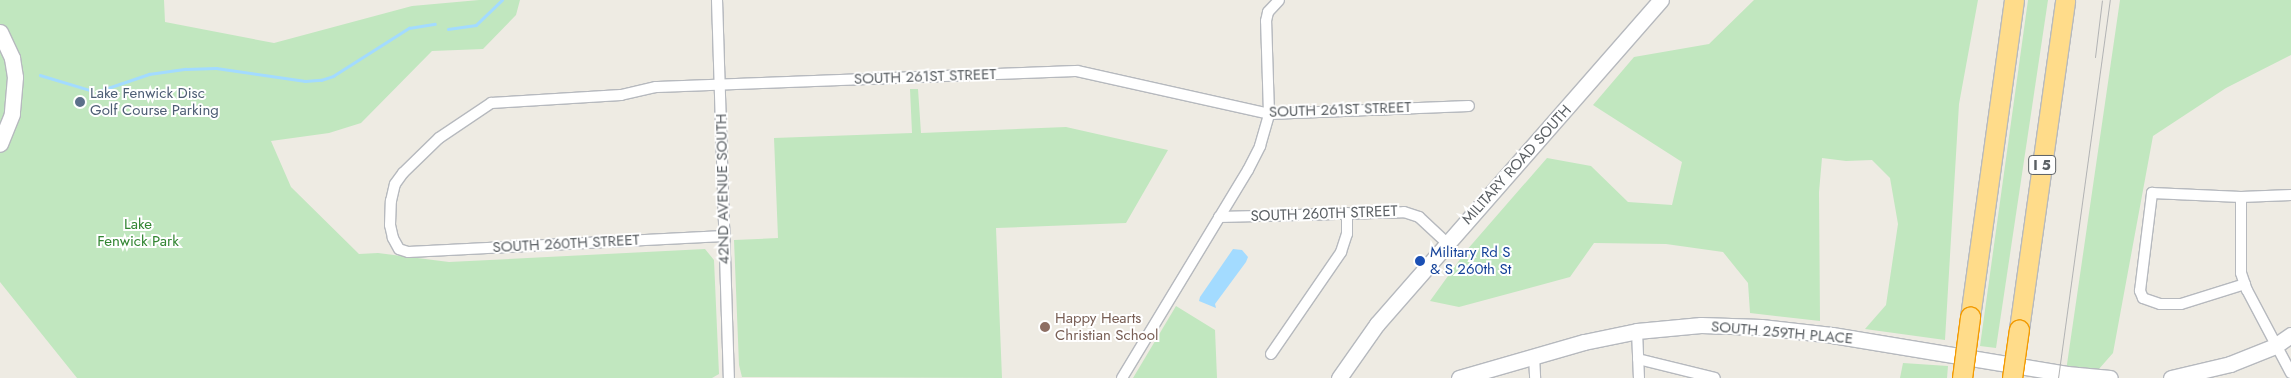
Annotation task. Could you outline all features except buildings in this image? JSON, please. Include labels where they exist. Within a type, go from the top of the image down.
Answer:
[{"type":"highway","points":[[1962,378],[2014,0]]},
{"type":"highway","name":"I 5","points":[[2012,378],[2065,0]]},
{"type":"main road","name":"MILITARY ROAD SOUTH","points":[[1343,374],[1377,324],[1632,36],[1661,0]]},
{"type":"main road","points":[[0,32],[12,58],[15,77],[12,114],[0,144]]},
{"type":"main road","name":"SOUTH 259TH PLACE","points":[[1459,378],[1584,342],[1637,331],[1701,325],[1762,328],[1832,335],[2057,372],[2110,378]]},
{"type":"main road","points":[[2171,378],[2230,364],[2275,346],[2291,335]]},
{"type":"street","name":"42ND AVENUE SOUTH","points":[[717,0],[729,378]]},
{"type":"street","points":[[1122,378],[1220,217],[1260,146],[1269,114],[1266,21],[1276,3]]},
{"type":"street","name":"SOUTH 261ST STREET","points":[[408,252],[397,246],[390,226],[392,194],[395,184],[403,173],[439,138],[491,103],[621,95],[656,87],[720,83],[1078,72],[1269,114],[1469,106]]},
{"type":"street","points":[[2245,284],[2181,304],[2150,302],[2143,298],[2140,292],[2152,193],[2241,197],[2291,196]]},
{"type":"street","points":[[2241,197],[2242,273],[2245,284],[2275,346],[2291,373]]},
{"type":"street","name":"SOUTH 260TH STREET","points":[[1220,217],[1404,212],[1419,217],[1447,243]]},
{"type":"street","points":[[1271,354],[1341,252],[1348,234],[1346,213]]},
{"type":"street","name":"SOUTH 260TH STREET","points":[[408,252],[724,236]]},
{"type":"street","points":[[1637,331],[1639,378]]},
{"type":"street","points":[[1534,356],[1535,378]]},
{"type":"street","points":[[1638,358],[1715,378]]},
{"type":"green space","name":"Lake Fenwick Park","points":[[0,0],[164,0],[165,22],[274,43],[412,6],[479,0],[520,0],[516,15],[483,49],[432,51],[361,123],[329,133],[271,141],[291,187],[359,254],[378,253],[449,262],[705,249],[714,260],[719,374],[712,378],[77,378],[0,282]]},
{"type":"green space","points":[[1754,0],[1978,0],[1959,104],[1945,340],[1865,329],[1886,305],[1898,224],[1890,178],[1872,160],[1846,161],[1822,158],[1819,192],[1820,321],[1750,313],[1748,283],[1723,252],[1666,244],[1594,243],[1570,277],[1459,307],[1430,301],[1466,251],[1547,158],[1591,166],[1628,202],[1672,205],[1682,162],[1593,105],[1634,57],[1709,44]]},
{"type":"green space","points":[[2028,0],[2048,0],[1996,348],[1980,346]]},
{"type":"green space","points":[[2120,0],[2291,0],[2291,55],[2226,88],[2153,136],[2113,353],[2091,378],[2065,378]]},
{"type":"green space","points":[[910,89],[918,89],[921,133],[1066,127],[1168,150],[1126,223],[996,228],[1002,378],[742,377],[739,365],[734,240],[778,238],[774,138],[912,133]]},
{"type":"green space","points":[[1176,306],[1215,330],[1217,378],[1133,378]]},
{"type":"green space","points":[[1903,363],[1948,366],[1947,378],[1900,378]]},
{"type":"water","points":[[1233,249],[1242,250],[1248,257],[1215,304],[1216,308],[1199,301],[1200,297]]},
{"type":"waterway","points":[[448,29],[476,25],[502,0]]},
{"type":"waterway","points":[[102,90],[149,74],[186,69],[216,68],[305,81],[321,80],[333,76],[409,28],[435,24]]},
{"type":"waterway","points":[[40,75],[90,90]]},
{"type":"tram line","points":[[2095,57],[2102,0]]},
{"type":"tram line","points":[[2058,378],[2110,0]]},
{"type":"place","name":"Lake Fenwick Disc Golf Course Parking","points":[[80,102]]},
{"type":"place","name":"Military Rd S & S 260th St","points":[[1420,261]]},
{"type":"place","name":"Happy Hearts Christian School","points":[[1045,327]]}]
